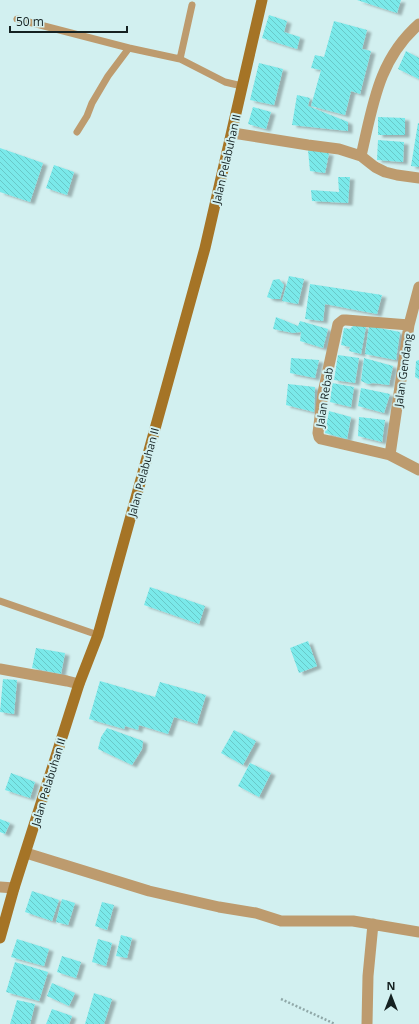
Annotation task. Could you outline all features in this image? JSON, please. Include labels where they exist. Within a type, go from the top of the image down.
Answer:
[{"type":"main road","name":"Jalan Pelabuhan II","points":[[0,938],[14,888],[79,684],[98,635],[205,248],[262,0]]},
{"type":"street","points":[[361,156],[375,95],[382,76],[397,48],[406,36],[419,24]]},
{"type":"street","points":[[232,133],[339,149],[361,156],[375,167],[386,172],[419,178]]},
{"type":"street","name":"Jalan Gendang","points":[[390,455],[409,326],[419,287]]},
{"type":"street","name":"Jalan Rebab","points":[[409,326],[346,320],[340,322],[336,328],[323,393],[319,437],[321,439],[390,455],[419,470]]},
{"type":"street","points":[[0,669],[79,684]]},
{"type":"street","points":[[26,853],[149,891],[219,908],[256,913],[281,921],[353,921],[419,932]]},
{"type":"street","points":[[0,887],[14,888]]},
{"type":"street","points":[[367,1024],[368,976],[373,924]]},
{"type":"lane","points":[[180,59],[192,5]]},
{"type":"lane","points":[[17,19],[129,48],[180,59],[225,82],[242,86]]},
{"type":"lane","points":[[77,132],[108,76],[129,48]]},
{"type":"lane","points":[[0,601],[98,635]]},
{"type":"path","points":[[281,999],[335,1024]]},
{"type":"building","points":[[357,0],[401,0],[397,13]]},
{"type":"building","points":[[269,15],[287,21],[284,32],[300,37],[297,49],[262,38]]},
{"type":"building","points":[[334,21],[367,30],[362,49],[371,51],[360,94],[351,91],[345,115],[311,106],[321,70],[311,68],[315,55],[324,57]]},
{"type":"building","points":[[406,51],[419,58],[419,79],[398,69]]},
{"type":"building","points":[[259,63],[283,69],[274,105],[250,100]]},
{"type":"building","points":[[297,95],[310,98],[308,106],[348,122],[348,131],[292,125]]},
{"type":"building","points":[[253,107],[271,112],[266,129],[248,124]]},
{"type":"building","points":[[378,117],[405,118],[405,135],[378,135]]},
{"type":"building","points":[[419,123],[419,167],[411,166]]},
{"type":"building","points":[[378,140],[404,142],[403,162],[377,160]]},
{"type":"building","points":[[0,148],[43,163],[30,202],[0,192]]},
{"type":"building","points":[[308,150],[329,153],[325,173],[310,171]]},
{"type":"building","points":[[54,165],[74,172],[67,195],[46,188]]},
{"type":"building","points":[[338,177],[350,177],[348,203],[312,201],[311,190],[339,192]]},
{"type":"building","points":[[289,276],[304,279],[298,304],[282,301]]},
{"type":"building","points":[[279,279],[284,285],[280,299],[272,299],[267,297],[273,280]]},
{"type":"building","points":[[310,284],[382,295],[377,314],[325,304],[323,321],[305,319]]},
{"type":"building","points":[[276,317],[298,326],[300,321],[328,329],[323,348],[300,341],[301,332],[293,333],[273,329]]},
{"type":"building","points":[[355,324],[366,327],[361,354],[349,351],[350,347],[341,345],[344,328],[350,329]]},
{"type":"building","points":[[369,326],[400,332],[396,360],[365,354]]},
{"type":"building","points":[[338,355],[359,358],[355,383],[334,380]]},
{"type":"building","points":[[291,358],[319,360],[315,378],[290,373]]},
{"type":"building","points":[[364,358],[393,366],[389,385],[373,383],[368,384],[361,381]]},
{"type":"building","points":[[419,360],[419,379],[415,377],[416,361]]},
{"type":"building","points":[[332,383],[354,387],[351,407],[330,402]]},
{"type":"building","points":[[288,384],[315,387],[314,412],[286,405]]},
{"type":"building","points":[[361,388],[390,394],[384,413],[358,406]]},
{"type":"building","points":[[329,411],[351,417],[347,439],[325,433]]},
{"type":"building","points":[[359,417],[385,420],[382,442],[358,436]]},
{"type":"building","points":[[150,587],[205,606],[199,624],[144,605]]},
{"type":"building","points":[[308,641],[317,666],[299,673],[290,648]]},
{"type":"building","points":[[36,648],[65,653],[61,674],[32,668]]},
{"type":"building","points":[[3,679],[17,680],[14,714],[0,712]]},
{"type":"building","points":[[100,681],[155,697],[160,682],[206,695],[197,724],[174,717],[168,734],[139,725],[138,730],[125,726],[124,729],[89,719]]},
{"type":"building","points":[[107,728],[143,741],[142,749],[132,765],[98,749],[101,737]]},
{"type":"building","points":[[234,730],[256,741],[243,765],[221,753]]},
{"type":"building","points":[[250,763],[271,773],[259,797],[238,786]]},
{"type":"building","points":[[11,773],[35,782],[30,798],[5,790]]},
{"type":"building","points":[[0,819],[10,823],[5,834],[0,832]]},
{"type":"building","points":[[32,891],[59,900],[52,921],[25,912]]},
{"type":"building","points":[[62,899],[75,903],[68,925],[56,922]]},
{"type":"building","points":[[102,902],[114,905],[107,930],[95,926]]},
{"type":"building","points":[[121,935],[132,938],[127,958],[116,956]]},
{"type":"building","points":[[17,939],[49,949],[44,966],[11,957]]},
{"type":"building","points":[[98,939],[112,943],[106,966],[92,962]]},
{"type":"building","points":[[62,956],[81,962],[76,978],[57,972]]},
{"type":"building","points":[[15,962],[48,972],[39,1001],[6,992]]},
{"type":"building","points":[[52,983],[75,993],[69,1006],[47,996]]},
{"type":"building","points":[[94,993],[112,999],[104,1024],[85,1024]]},
{"type":"building","points":[[17,1000],[35,1004],[30,1024],[10,1024]]},
{"type":"building","points":[[52,1009],[72,1016],[69,1024],[46,1024]]}]
